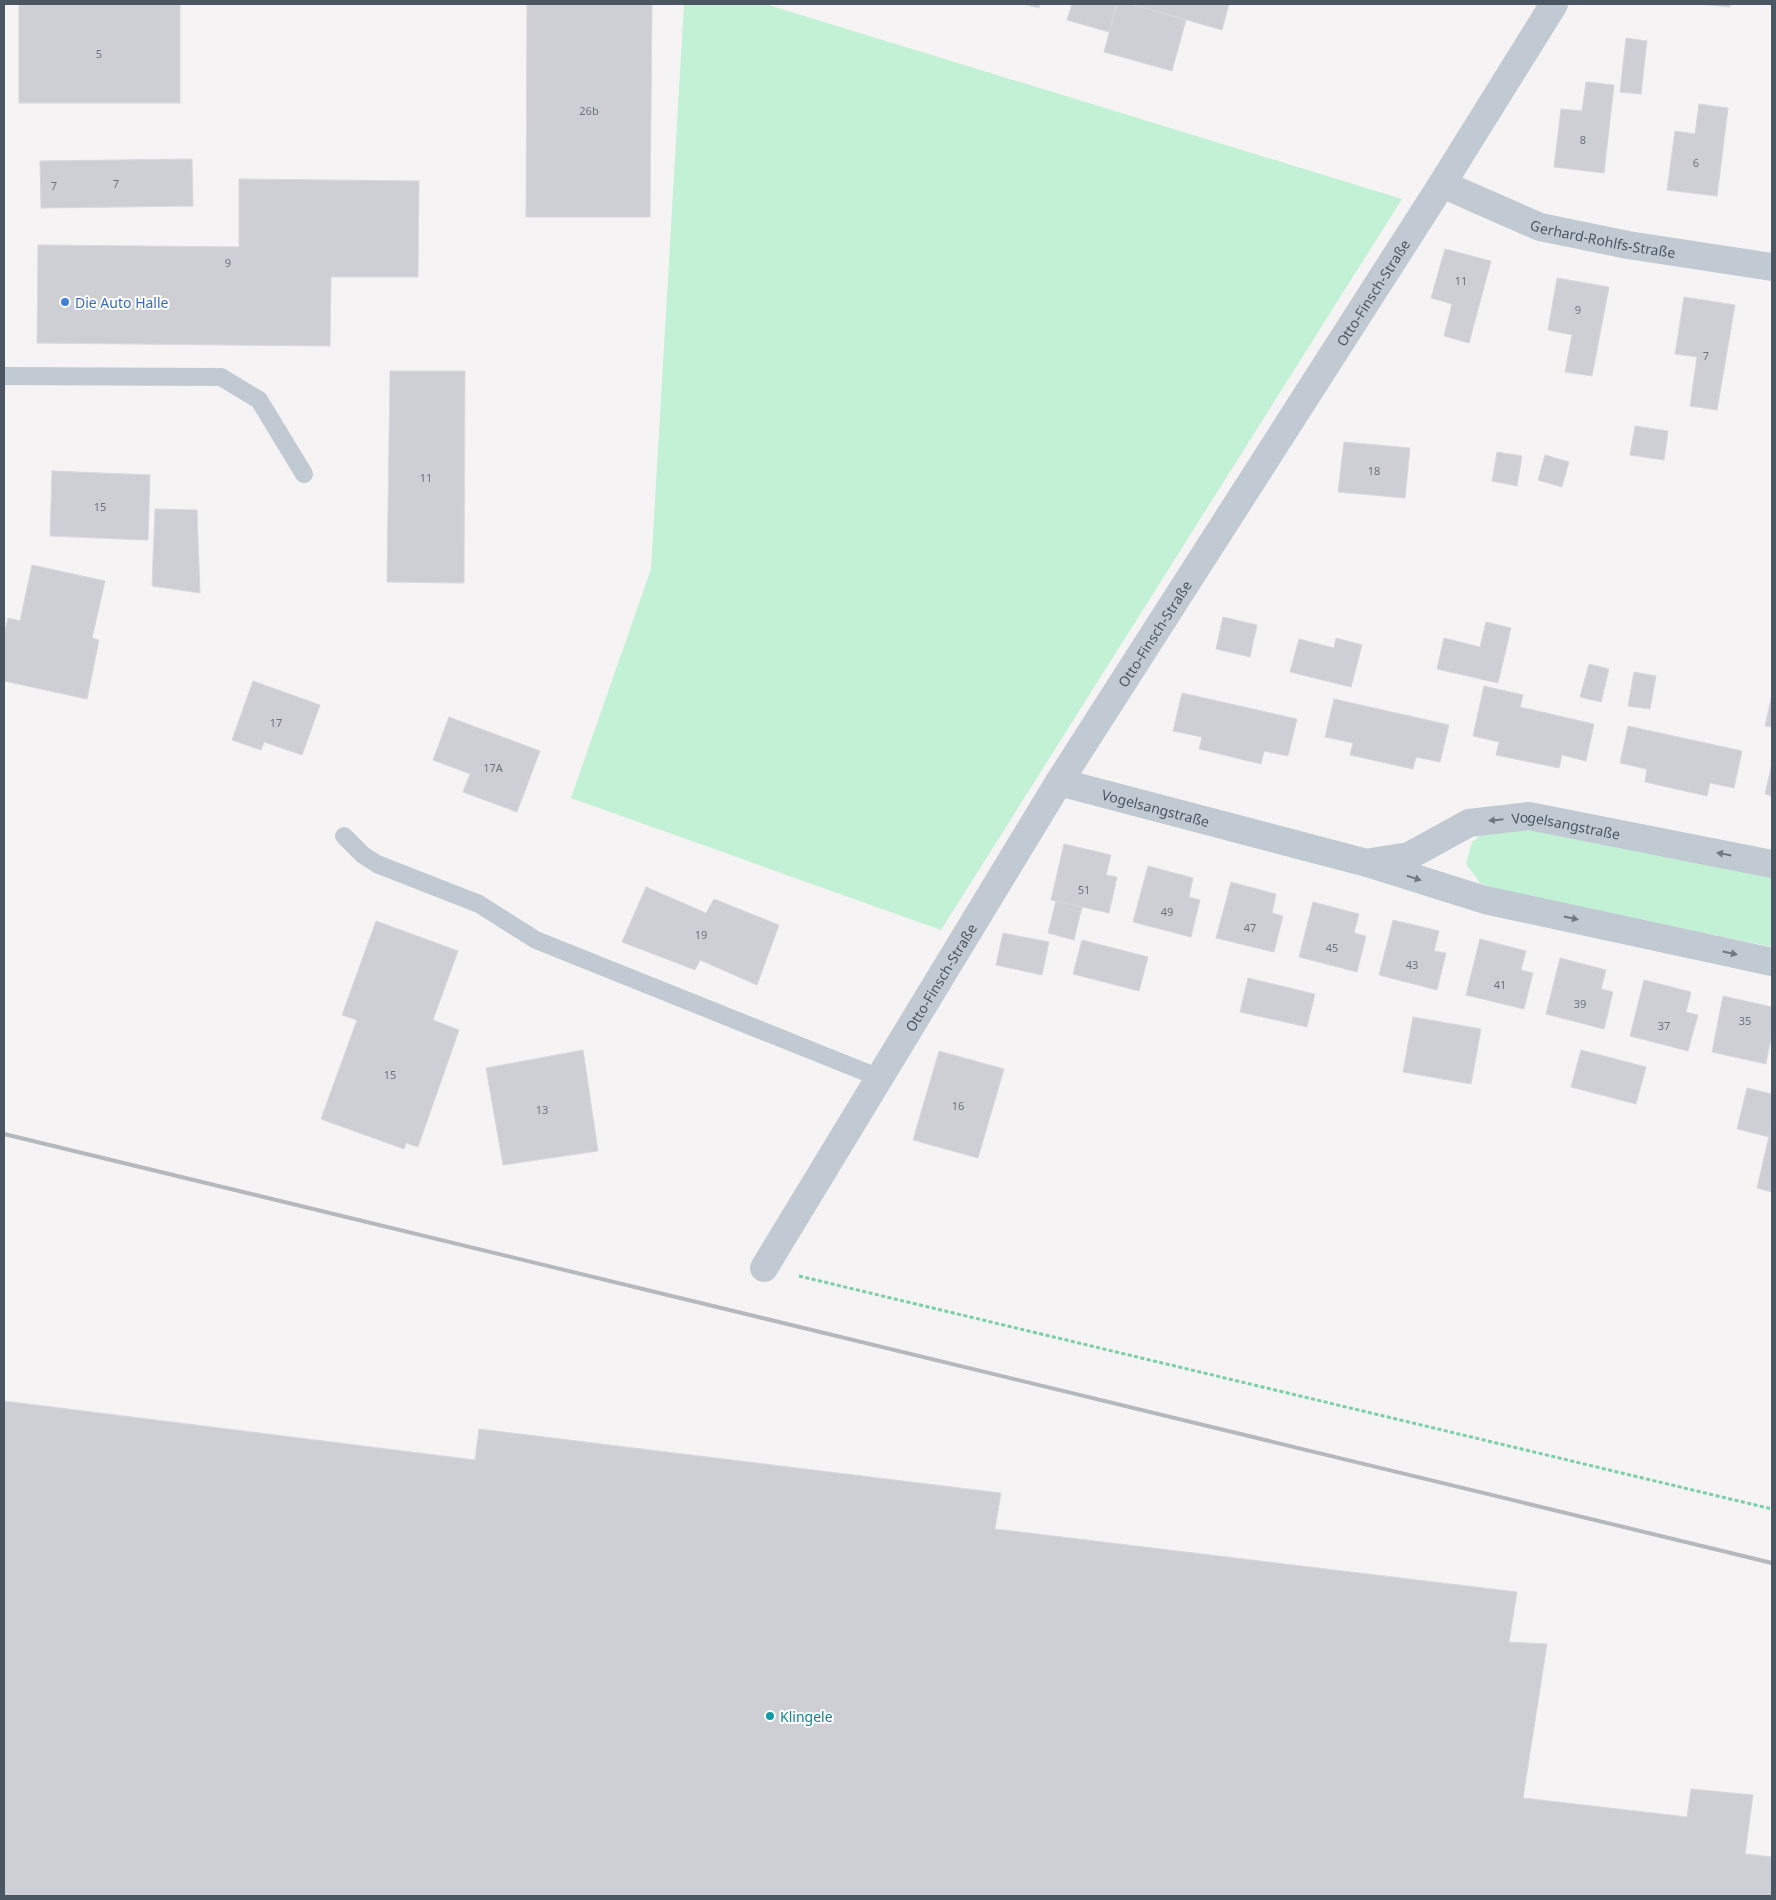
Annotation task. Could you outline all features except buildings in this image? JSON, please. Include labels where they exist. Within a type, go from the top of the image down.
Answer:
[{"type":"street","name":"Otto-Finsch-Straße","points":[[764,1268],[1059,782],[1442,184],[1554,4]]},
{"type":"street","name":"Gerhard-Rohlfs-Straße","points":[[1442,184],[1540,227],[1628,245],[1772,267]]},
{"type":"street","name":"Vogelsangstraße","points":[[1059,782],[1367,863],[1485,900],[1772,962]]},
{"type":"street","name":"Vogelsangstraße","points":[[1367,863],[1409,856],[1469,823],[1529,816],[1772,864]]},
{"type":"lane","points":[[4,376],[221,377],[260,400],[304,474]]},
{"type":"lane","points":[[344,836],[363,855],[377,864],[479,904],[536,940],[880,1078]]},
{"type":"path","points":[[764,1268],[1772,1509]]},
{"type":"green space","points":[[684,4],[765,4],[1402,199],[941,930],[571,798],[651,569]]},
{"type":"green space","points":[[1489,829],[1549,831],[1772,876],[1772,947],[1497,890],[1480,883],[1466,864],[1472,842]]},
{"type":"railway","points":[[4,1134],[1772,1563]]},
{"type":"place","name":"Die Auto Halle","points":[[65,302]]},
{"type":"place","name":"Klingele","points":[[770,1716]]}]
